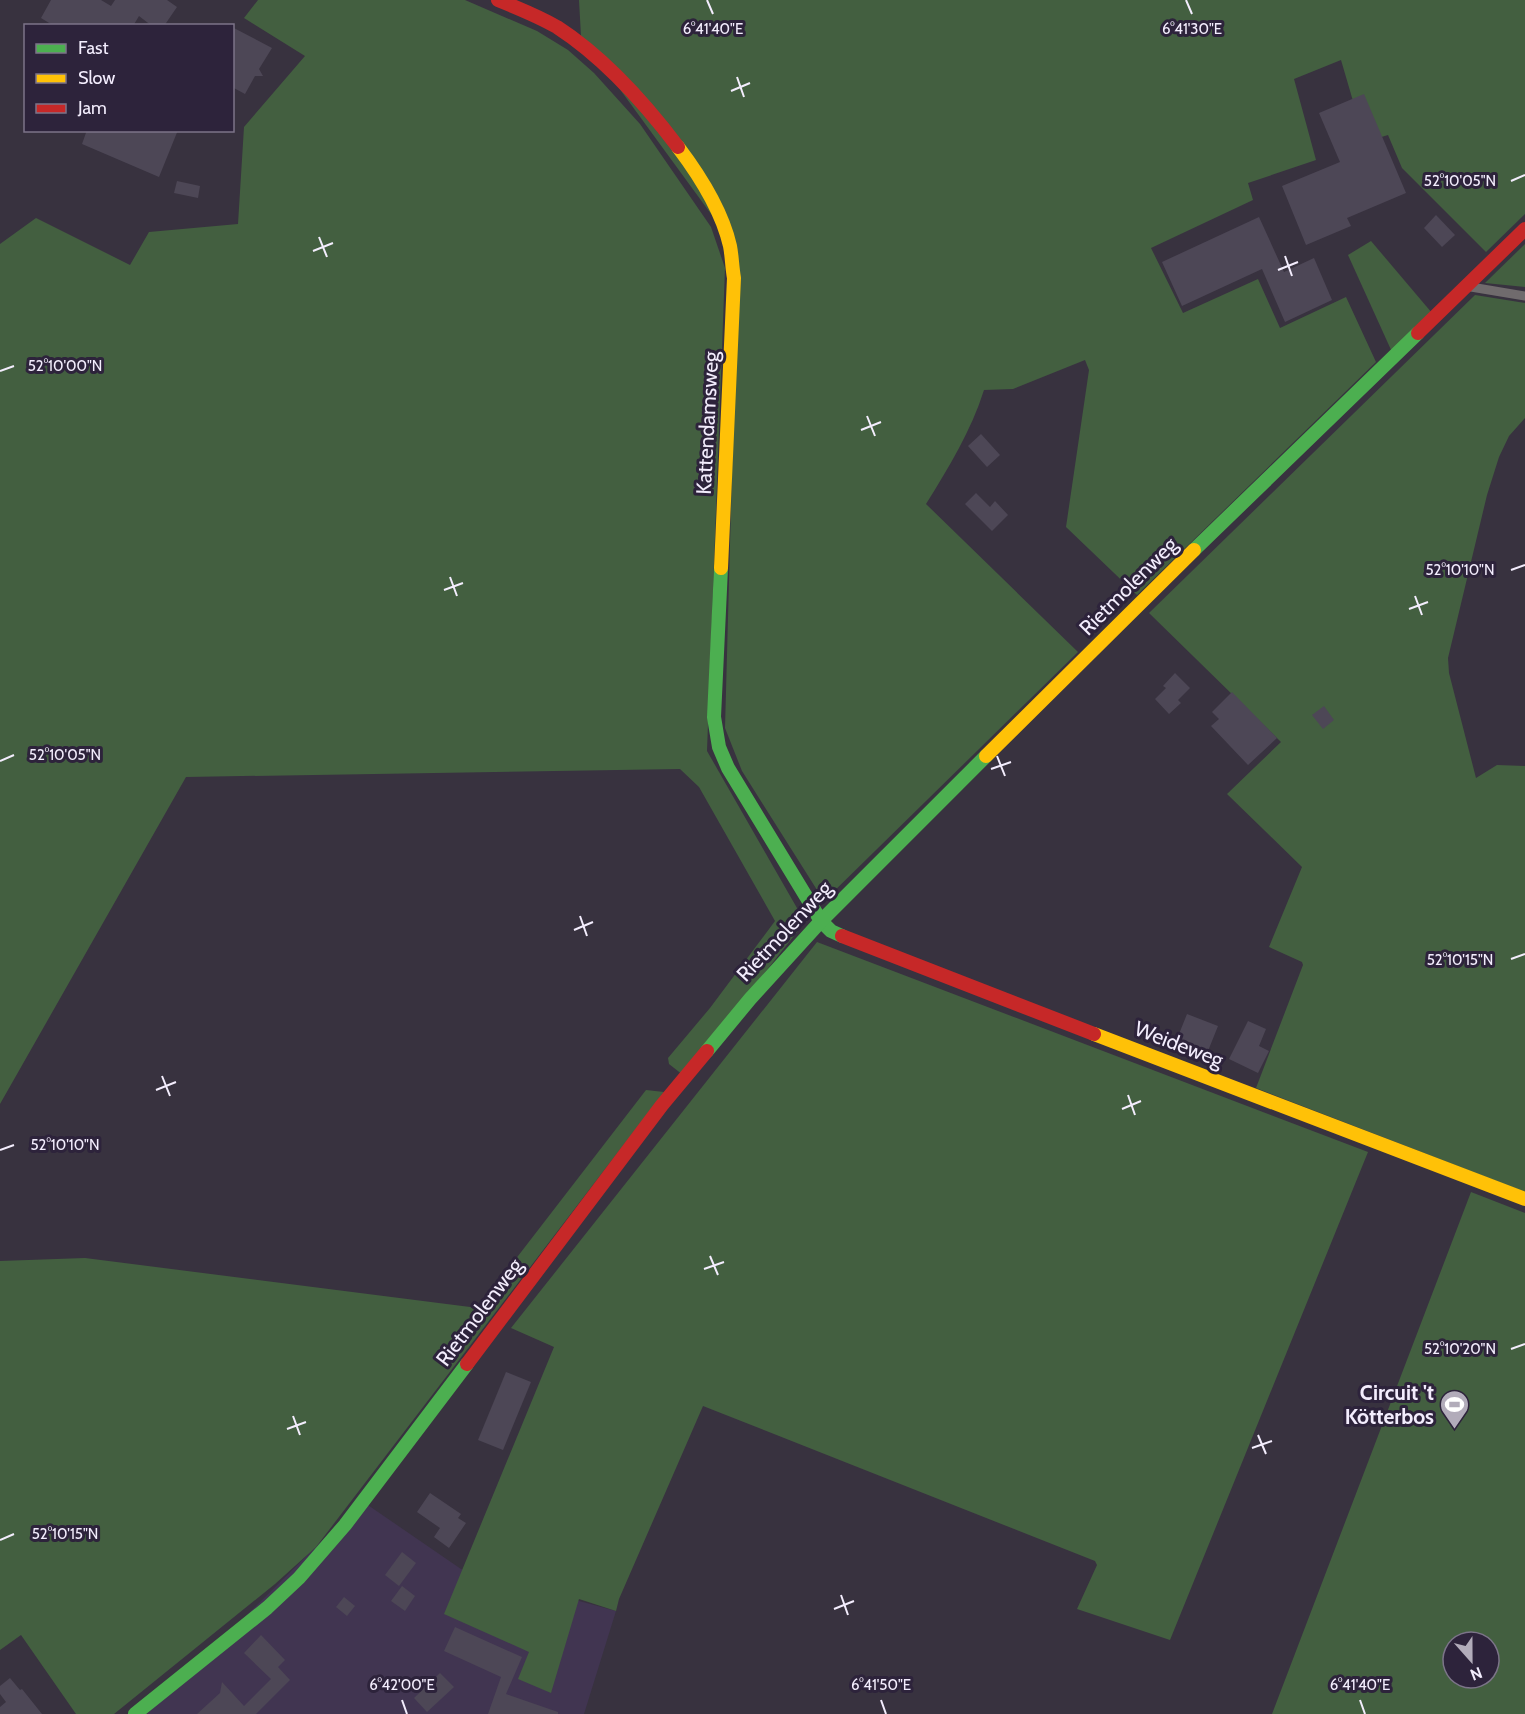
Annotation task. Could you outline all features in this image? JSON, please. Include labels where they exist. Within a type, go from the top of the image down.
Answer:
[{"type":"street","name":"Kattendamsweg","points":[[498,0],[539,17],[565,32],[629,87],[682,154],[711,200],[729,242],[734,278],[715,730],[728,768],[820,921]]},
{"type":"street","name":"Rietmolenweg","points":[[135,1714],[267,1608],[323,1552],[353,1516],[662,1106],[750,999],[820,921],[1133,609],[1525,228]]},
{"type":"street","name":"Weideweg","points":[[820,921],[831,931],[863,945],[1525,1199]]},
{"type":"lane","points":[[1466,286],[1525,296]]},
{"type":"shaded area","points":[[362,1501],[461,1569],[616,1611],[584,1714],[147,1714]]},
{"type":"green space","points":[[258,0],[465,0],[537,31],[568,50],[594,73],[640,124],[711,227],[725,268],[707,751],[805,922],[683,1075],[669,1064],[668,1058],[710,1008],[775,921],[699,787],[680,769],[186,777],[0,1104],[0,244],[36,218],[130,265],[149,232],[238,224],[244,127],[305,56],[244,18]]},
{"type":"green space","points":[[579,0],[1525,0],[1525,214],[1486,252],[1402,168],[1388,135],[1365,142],[1341,60],[1294,79],[1316,160],[1248,183],[1253,200],[1151,248],[1183,313],[1258,279],[1280,328],[1346,297],[1376,362],[1137,595],[1066,527],[1089,370],[1085,360],[1013,389],[984,390],[966,434],[926,504],[1078,652],[824,901],[742,771],[725,728],[738,251],[581,36]]},
{"type":"green space","points":[[1371,241],[1432,313],[1392,352],[1348,255]]},
{"type":"green space","points":[[1525,244],[1525,287],[1485,283]]},
{"type":"green space","points":[[1475,295],[1525,303],[1525,418],[1509,436],[1499,457],[1487,495],[1448,658],[1449,673],[1476,778],[1497,765],[1525,766],[1525,1192],[1256,1088],[1303,965],[1302,962],[1269,947],[1302,867],[1227,794],[1281,742],[1149,613]]},
{"type":"green space","points":[[817,942],[1368,1152],[1170,1640],[1077,1609],[1097,1565],[1095,1561],[703,1406],[619,1599],[616,1611],[579,1599],[551,1693],[518,1679],[529,1652],[444,1614],[554,1347],[511,1328]]},
{"type":"green space","points":[[646,1090],[664,1092],[316,1547],[275,1584],[114,1714],[76,1714],[21,1635],[0,1650],[0,1261],[85,1258],[478,1308]]},
{"type":"green space","name":"Circuit 't Kötterbos","points":[[1471,1192],[1525,1213],[1525,1714],[1272,1714]]},
{"type":"building","points":[[51,0],[101,0],[111,6],[115,0],[167,0],[177,7],[165,24],[149,24],[139,16],[134,24],[51,24],[41,18]]},
{"type":"building","points":[[234,28],[272,48],[259,69],[263,76],[255,76],[245,94],[234,88]]},
{"type":"building","points":[[1364,94],[1406,193],[1347,218],[1351,226],[1306,245],[1282,186],[1340,162],[1319,113]]},
{"type":"building","points":[[86,132],[177,132],[159,177],[82,144]]},
{"type":"building","points":[[177,181],[200,186],[198,198],[174,193]]},
{"type":"building","points":[[1436,215],[1455,235],[1442,247],[1424,228]]},
{"type":"building","points":[[1259,217],[1284,272],[1314,258],[1332,300],[1285,322],[1262,269],[1182,306],[1162,262]]},
{"type":"building","points":[[981,434],[1000,455],[987,467],[968,446]]},
{"type":"building","points":[[976,493],[990,507],[995,501],[1008,515],[992,531],[965,504]]},
{"type":"building","points":[[1175,673],[1190,688],[1178,700],[1181,703],[1169,714],[1155,699],[1166,688],[1163,686]]},
{"type":"building","points":[[1232,692],[1277,738],[1248,765],[1211,726],[1219,719],[1212,712]]},
{"type":"building","points":[[1324,706],[1334,720],[1323,729],[1312,715]]},
{"type":"building","points":[[1187,1014],[1218,1026],[1208,1051],[1177,1039]]},
{"type":"building","points":[[1248,1021],[1266,1029],[1259,1046],[1269,1051],[1258,1073],[1229,1059]]},
{"type":"building","points":[[506,1372],[531,1382],[503,1450],[478,1440]]},
{"type":"building","points":[[430,1493],[461,1514],[458,1518],[466,1523],[449,1548],[434,1537],[440,1528],[417,1512]]},
{"type":"building","points":[[402,1552],[416,1563],[399,1586],[385,1575]]},
{"type":"building","points":[[402,1586],[415,1596],[405,1611],[391,1601]]},
{"type":"building","points":[[344,1597],[355,1606],[347,1616],[336,1607]]},
{"type":"building","points":[[455,1627],[522,1657],[506,1694],[558,1712],[558,1714],[488,1714],[501,1677],[444,1651]]},
{"type":"building","points":[[261,1635],[285,1660],[278,1667],[290,1680],[256,1714],[197,1714],[220,1693],[222,1682],[244,1706],[271,1679],[244,1653]]},
{"type":"building","points":[[440,1673],[454,1687],[427,1712],[414,1698]]},
{"type":"building","points":[[10,1678],[42,1714],[0,1714],[0,1707],[6,1702],[0,1694],[0,1686]]},
{"type":"traffic: fast","points":[[1194,550],[1418,333]]},
{"type":"traffic: fast","points":[[721,568],[714,717],[719,747],[728,768],[821,921],[831,931],[842,936]]},
{"type":"traffic: fast","points":[[707,1051],[750,999],[821,921],[986,756]]},
{"type":"traffic: fast","points":[[135,1714],[267,1608],[299,1578],[345,1525],[467,1364]]},
{"type":"traffic: slow","points":[[678,147],[702,182],[722,220],[730,246],[734,278],[721,568]]},
{"type":"traffic: slow","points":[[986,756],[1194,550]]},
{"type":"traffic: slow","points":[[1094,1034],[1525,1199]]},
{"type":"traffic: jam","points":[[498,0],[557,27],[591,52],[637,97],[678,147]]},
{"type":"traffic: jam","points":[[1418,333],[1525,229]]},
{"type":"traffic: jam","points":[[842,936],[1094,1034]]},
{"type":"traffic: jam","points":[[467,1364],[662,1105],[707,1051]]},
{"type":"place","name":"Circuit 't Kötterbos","points":[[1455,1430]]}]
